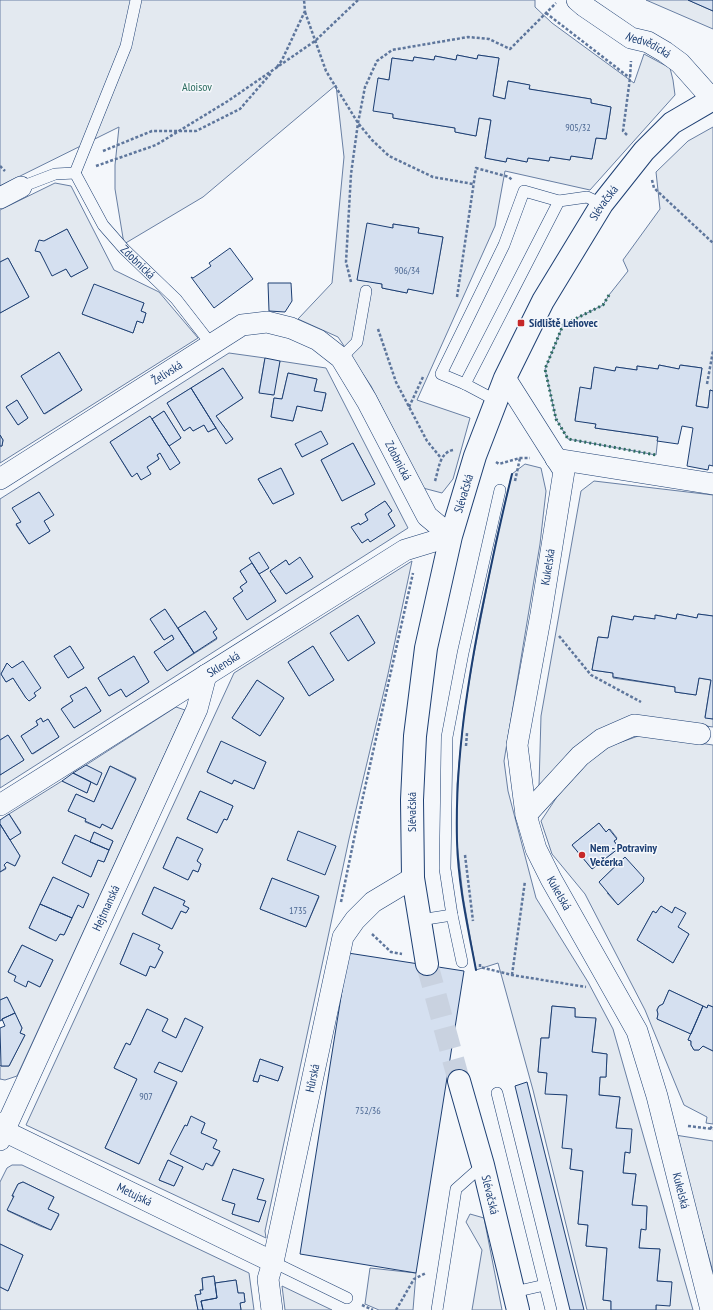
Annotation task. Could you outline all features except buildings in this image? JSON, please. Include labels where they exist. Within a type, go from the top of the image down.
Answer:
[{"type":"street","name":"Nedvědická","points":[[577,0],[631,38],[648,42],[680,63],[712,99]]},
{"type":"street","name":"Slévačská","points":[[426,962],[413,878],[412,800],[415,736],[426,648],[451,536],[475,456],[505,378],[543,301],[602,204],[644,150],[672,123],[712,99]]},
{"type":"street","points":[[0,198],[21,187]]},
{"type":"street","name":"Želivská","points":[[0,479],[242,325],[267,322],[291,328],[318,340],[342,358]]},
{"type":"street","name":"Zdobnická","points":[[342,358],[367,401],[427,516],[451,536]]},
{"type":"street","name":"Kukelská","points":[[505,378],[564,471],[541,614],[517,745],[526,815],[536,849],[551,879],[637,1031],[657,1096],[712,1310]]},
{"type":"street","points":[[556,459],[713,484]]},
{"type":"street","name":"Sklenská","points":[[0,805],[405,550],[451,536]]},
{"type":"street","name":"Hejtmanská","points":[[1,1132],[197,709],[206,675]]},
{"type":"street","points":[[526,815],[580,756],[602,739],[634,725],[700,734]]},
{"type":"street","name":"Hůrská","points":[[272,1310],[268,1279],[273,1262],[343,937],[355,920],[373,902],[413,878]]},
{"type":"street","name":"Slévačská","points":[[459,1081],[483,1165],[516,1301]]},
{"type":"street","name":"Metujská","points":[[1,1132],[273,1262]]},
{"type":"lane","points":[[21,187],[54,174],[75,173],[126,46],[136,0]]},
{"type":"lane","name":"Zdobnická","points":[[75,173],[103,225],[124,249],[176,299],[211,344]]},
{"type":"lane","points":[[496,400],[465,384],[441,374],[504,245],[524,191],[559,201],[587,197],[602,204]]},
{"type":"lane","points":[[465,384],[559,201]]},
{"type":"lane","points":[[342,358],[357,342],[366,291]]},
{"type":"lane","points":[[462,962],[452,916],[445,869],[447,737],[463,653],[500,490]]},
{"type":"lane","points":[[420,920],[452,916]]},
{"type":"lane","points":[[497,1093],[551,1310]]},
{"type":"lane","points":[[436,1310],[456,1189],[483,1165]]},
{"type":"lane","points":[[273,1262],[347,1298]]},
{"type":"lane","points":[[516,1301],[545,1285]]},
{"type":"path","points":[[304,0],[305,11],[326,71],[358,123],[389,156],[432,177],[473,184]]},
{"type":"path","points":[[75,173],[156,145],[179,131],[228,101],[315,41],[358,0]]},
{"type":"path","points":[[366,291],[352,286],[346,262],[352,174],[358,123],[365,87],[377,61],[392,50],[468,37],[489,39],[510,49],[559,0]]},
{"type":"path","points":[[80,160],[152,131],[196,131],[240,109],[282,60],[305,11]]},
{"type":"path","points":[[546,13],[630,78]]},
{"type":"path","points":[[631,38],[630,78],[623,131],[656,162],[651,170],[654,188],[713,243]]},
{"type":"path","points":[[456,304],[476,168],[509,177],[524,191]]},
{"type":"path","points":[[378,328],[396,382],[427,441],[442,458],[434,486]]},
{"type":"path","points":[[707,384],[713,351]]},
{"type":"path","points":[[409,408],[425,373]]},
{"type":"path","points":[[516,474],[520,458]]},
{"type":"path","points":[[414,570],[340,906],[391,952],[426,962]]},
{"type":"path","points":[[541,614],[591,675],[645,704]]},
{"type":"path","points":[[466,753],[468,730]]},
{"type":"path","points":[[512,975],[527,866],[536,849]]},
{"type":"path","points":[[464,852],[474,925]]},
{"type":"path","points":[[479,961],[480,967],[512,975],[614,992]]},
{"type":"path","points":[[710,1129],[713,1125]]},
{"type":"path","points":[[396,1310],[414,1279],[444,1263]]},
{"type":"green space","name":"Aloisov","points":[[0,0],[535,0],[535,7],[552,23],[634,83],[644,54],[670,68],[673,80],[675,95],[590,190],[505,171],[495,226],[417,400],[470,418],[453,479],[442,493],[423,488],[371,386],[338,337],[298,319],[332,283],[344,157],[336,85],[203,197],[124,244],[115,189],[115,165],[119,127],[0,186]],"holes":[[[457,55],[477,59],[478,55],[499,58],[493,96],[505,99],[508,81],[529,85],[529,89],[591,99],[591,103],[611,107],[606,139],[596,138],[592,159],[571,156],[570,160],[550,157],[549,161],[528,158],[527,162],[507,158],[506,162],[485,158],[491,120],[479,118],[476,136],[455,132],[455,128],[393,118],[393,114],[378,78],[389,80],[392,58],[413,61],[414,57],[434,60],[435,56],[456,60]],[[393,224],[419,228],[418,233],[443,237],[433,293],[408,289],[407,293],[382,288],[382,284],[357,279],[393,228]]]},
{"type":"green space","points":[[646,0],[688,0],[713,11],[713,29]]},
{"type":"green space","points":[[713,127],[713,391],[710,390],[708,408],[696,406],[702,368],[681,365],[679,369],[659,365],[658,369],[637,366],[637,370],[616,367],[615,371],[594,368],[591,389],[580,388],[575,420],[596,424],[595,428],[658,437],[656,455],[568,439],[556,419],[545,369],[563,325],[603,305],[628,271],[623,260],[660,209],[656,172],[688,141]]},
{"type":"green space","points":[[55,183],[71,186],[114,270],[159,292],[198,338],[0,463],[0,446],[2,446],[3,440],[0,435],[0,313],[29,297],[8,258],[0,262],[0,210]],"holes":[[[67,229],[87,268],[71,277],[66,269],[53,275],[40,252],[35,250],[44,241]],[[144,303],[141,311],[146,313],[143,323],[137,321],[133,333],[82,314]],[[59,352],[82,390],[45,414],[21,376]],[[17,400],[28,418],[18,425],[6,407]]]},
{"type":"green space","points":[[229,353],[265,358],[259,392],[273,395],[280,361],[326,368],[408,528],[0,788],[0,775],[24,760],[8,735],[0,740],[0,499]],"holes":[[[223,368],[243,398],[216,416],[233,439],[226,443],[216,428],[208,432],[204,425],[193,431],[190,427],[184,431],[167,403]],[[288,373],[317,379],[314,391],[326,394],[322,411],[297,406],[293,421],[271,417],[274,398],[282,399]],[[164,411],[181,438],[169,446],[180,463],[170,469],[160,453],[157,455],[159,459],[147,467],[141,480],[137,473],[131,476],[110,442],[150,417],[152,419]],[[353,443],[375,484],[342,501],[321,460]],[[295,444],[327,444],[302,457]],[[281,468],[294,494],[273,504],[258,479]],[[39,492],[53,515],[44,521],[50,531],[29,544],[16,525],[21,522],[13,508]],[[385,501],[392,511],[388,514],[395,526],[371,541],[368,539],[362,543],[352,527],[359,523],[360,525],[368,520],[365,514]],[[300,558],[313,577],[286,594],[270,571],[286,560],[289,565]],[[252,563],[269,568],[259,574],[276,601],[247,619],[233,598],[243,591],[240,587],[247,582],[240,571]],[[165,609],[178,628],[205,611],[217,629],[213,632],[217,639],[167,671],[154,652],[174,639],[172,635],[164,640],[150,619]],[[70,646],[84,668],[68,678],[54,656]],[[134,656],[149,682],[126,697],[121,689],[109,696],[98,678]],[[23,661],[36,696],[29,701],[13,678],[6,682],[1,674],[7,663],[12,668]],[[86,687],[101,711],[74,728],[62,708],[73,701],[71,696]],[[41,718],[43,722],[48,719],[59,737],[33,754],[21,736],[38,725],[36,721]]]},
{"type":"green space","points":[[525,464],[541,468],[546,491],[540,544],[504,761],[508,791],[536,898],[588,982],[613,1029],[693,1310],[656,1310],[656,1305],[672,1282],[657,1281],[660,1249],[639,1248],[641,1229],[646,1229],[647,1207],[632,1205],[636,1174],[623,1173],[625,1152],[630,1153],[616,1128],[620,1097],[599,1095],[600,1077],[606,1077],[607,1054],[592,1052],[596,1019],[575,1017],[575,1008],[552,1006],[549,1038],[541,1038],[538,1072],[547,1073],[546,1093],[567,1095],[572,1149],[570,1169],[583,1171],[578,1224],[588,1225],[586,1246],[607,1248],[603,1300],[611,1301],[611,1310],[587,1310],[533,1090],[498,963],[476,970],[463,896],[457,843],[457,784],[464,714],[496,541],[512,474]]},
{"type":"green space","points":[[594,481],[713,495],[713,616],[698,614],[697,618],[677,614],[676,619],[656,615],[655,619],[634,616],[633,620],[612,616],[608,638],[598,637],[592,670],[613,673],[613,678],[675,687],[675,692],[696,695],[699,678],[711,680],[705,717],[713,719],[713,727],[639,717],[539,786],[541,716],[581,491]]},
{"type":"green space","points":[[412,561],[388,674],[349,839],[265,1231],[266,1238],[26,1125],[234,673]],"holes":[[[358,615],[375,643],[348,661]],[[313,646],[334,680],[309,696],[288,662]],[[257,680],[284,698],[260,736],[232,718]],[[221,742],[266,762],[254,789],[234,780],[232,784],[207,772]],[[200,791],[233,806],[227,820],[224,819],[217,833],[187,819]],[[177,837],[202,849],[197,861],[201,864],[198,872],[193,870],[188,880],[163,868]],[[272,878],[319,897],[306,927],[260,909]],[[154,887],[185,901],[183,905],[189,908],[186,913],[181,911],[172,929],[142,914]],[[133,933],[163,952],[155,968],[150,966],[146,976],[120,964]],[[147,1009],[168,1019],[162,1031],[176,1038],[185,1018],[203,1027],[182,1072],[159,1062],[154,1072],[177,1083],[139,1164],[105,1148],[137,1079],[114,1068],[126,1043],[130,1045]],[[260,1059],[283,1067],[278,1081],[260,1075],[258,1082],[253,1081]],[[191,1117],[205,1123],[201,1133],[216,1140],[213,1148],[220,1151],[213,1166],[171,1154],[185,1125],[187,1126]],[[168,1160],[183,1167],[174,1186],[159,1180]],[[233,1169],[263,1179],[257,1199],[265,1201],[259,1222],[232,1214],[235,1204],[223,1200]]]},
{"type":"green space","points":[[176,707],[185,710],[17,1076],[5,1080],[0,1079],[0,1065],[9,1066],[25,1035],[20,1033],[22,1028],[7,997],[0,1000],[0,872],[6,869],[4,865],[7,862],[15,866],[20,856],[10,840],[21,832],[9,814],[62,781],[87,793],[91,782],[97,785],[86,765]],"holes":[[[110,766],[136,778],[112,829],[102,824],[100,828],[85,822],[86,819],[68,811],[76,794],[94,802]],[[94,832],[113,841],[104,862],[98,860],[91,877],[62,863],[75,835],[90,842]],[[53,877],[89,894],[83,907],[78,905],[64,935],[60,934],[49,938],[29,928]],[[22,945],[53,960],[40,987],[28,981],[26,986],[16,976],[8,972]]]},
{"type":"green space","points":[[641,735],[713,745],[713,1007],[708,1005],[707,1008],[669,990],[663,1004],[659,1006],[657,1010],[657,1019],[691,1034],[688,1040],[691,1041],[691,1045],[694,1050],[699,1050],[703,1046],[713,1051],[713,1124],[706,1123],[707,1117],[684,1105],[645,1010],[585,894],[552,854],[541,821],[574,771],[610,746]],"holes":[[[599,823],[606,832],[610,829],[617,838],[614,841],[619,848],[592,869],[572,845]],[[625,857],[643,882],[618,905],[599,882]],[[661,906],[672,913],[675,907],[678,927],[689,934],[673,963],[637,940],[653,911],[656,913]]]},
{"type":"green space","points":[[675,1135],[713,1141],[713,1272]]},
{"type":"green space","points":[[12,1165],[22,1165],[249,1273],[254,1310],[241,1310],[240,1303],[245,1302],[244,1293],[238,1293],[236,1280],[215,1283],[214,1276],[202,1278],[203,1290],[200,1290],[201,1294],[195,1295],[198,1310],[0,1310],[0,1287],[8,1291],[23,1255],[0,1244],[0,1182],[7,1168]],"holes":[[[23,1182],[54,1197],[48,1209],[59,1215],[51,1230],[8,1211],[14,1196],[12,1196],[18,1184]]]},
{"type":"green space","points":[[470,1214],[484,1218],[502,1310],[472,1310],[482,1250],[466,1222]]},
{"type":"green space","points":[[370,1268],[416,1273],[413,1310],[379,1310],[365,1304]]},
{"type":"green space","points":[[282,1286],[332,1310],[285,1310]]},
{"type":"tunnel","points":[[427,964],[459,1081]]},
{"type":"hedge","points":[[609,295],[603,305],[563,325],[545,369],[556,419],[568,439],[656,455]]},
{"type":"wall","points":[[476,970],[459,873],[457,841],[458,785],[462,729],[480,619],[512,474]]},
{"type":"place","name":"Sídliště Lehovec","points":[[521,323]]},
{"type":"place","name":"Nem - Potraviny Večerka","points":[[582,855]]}]
